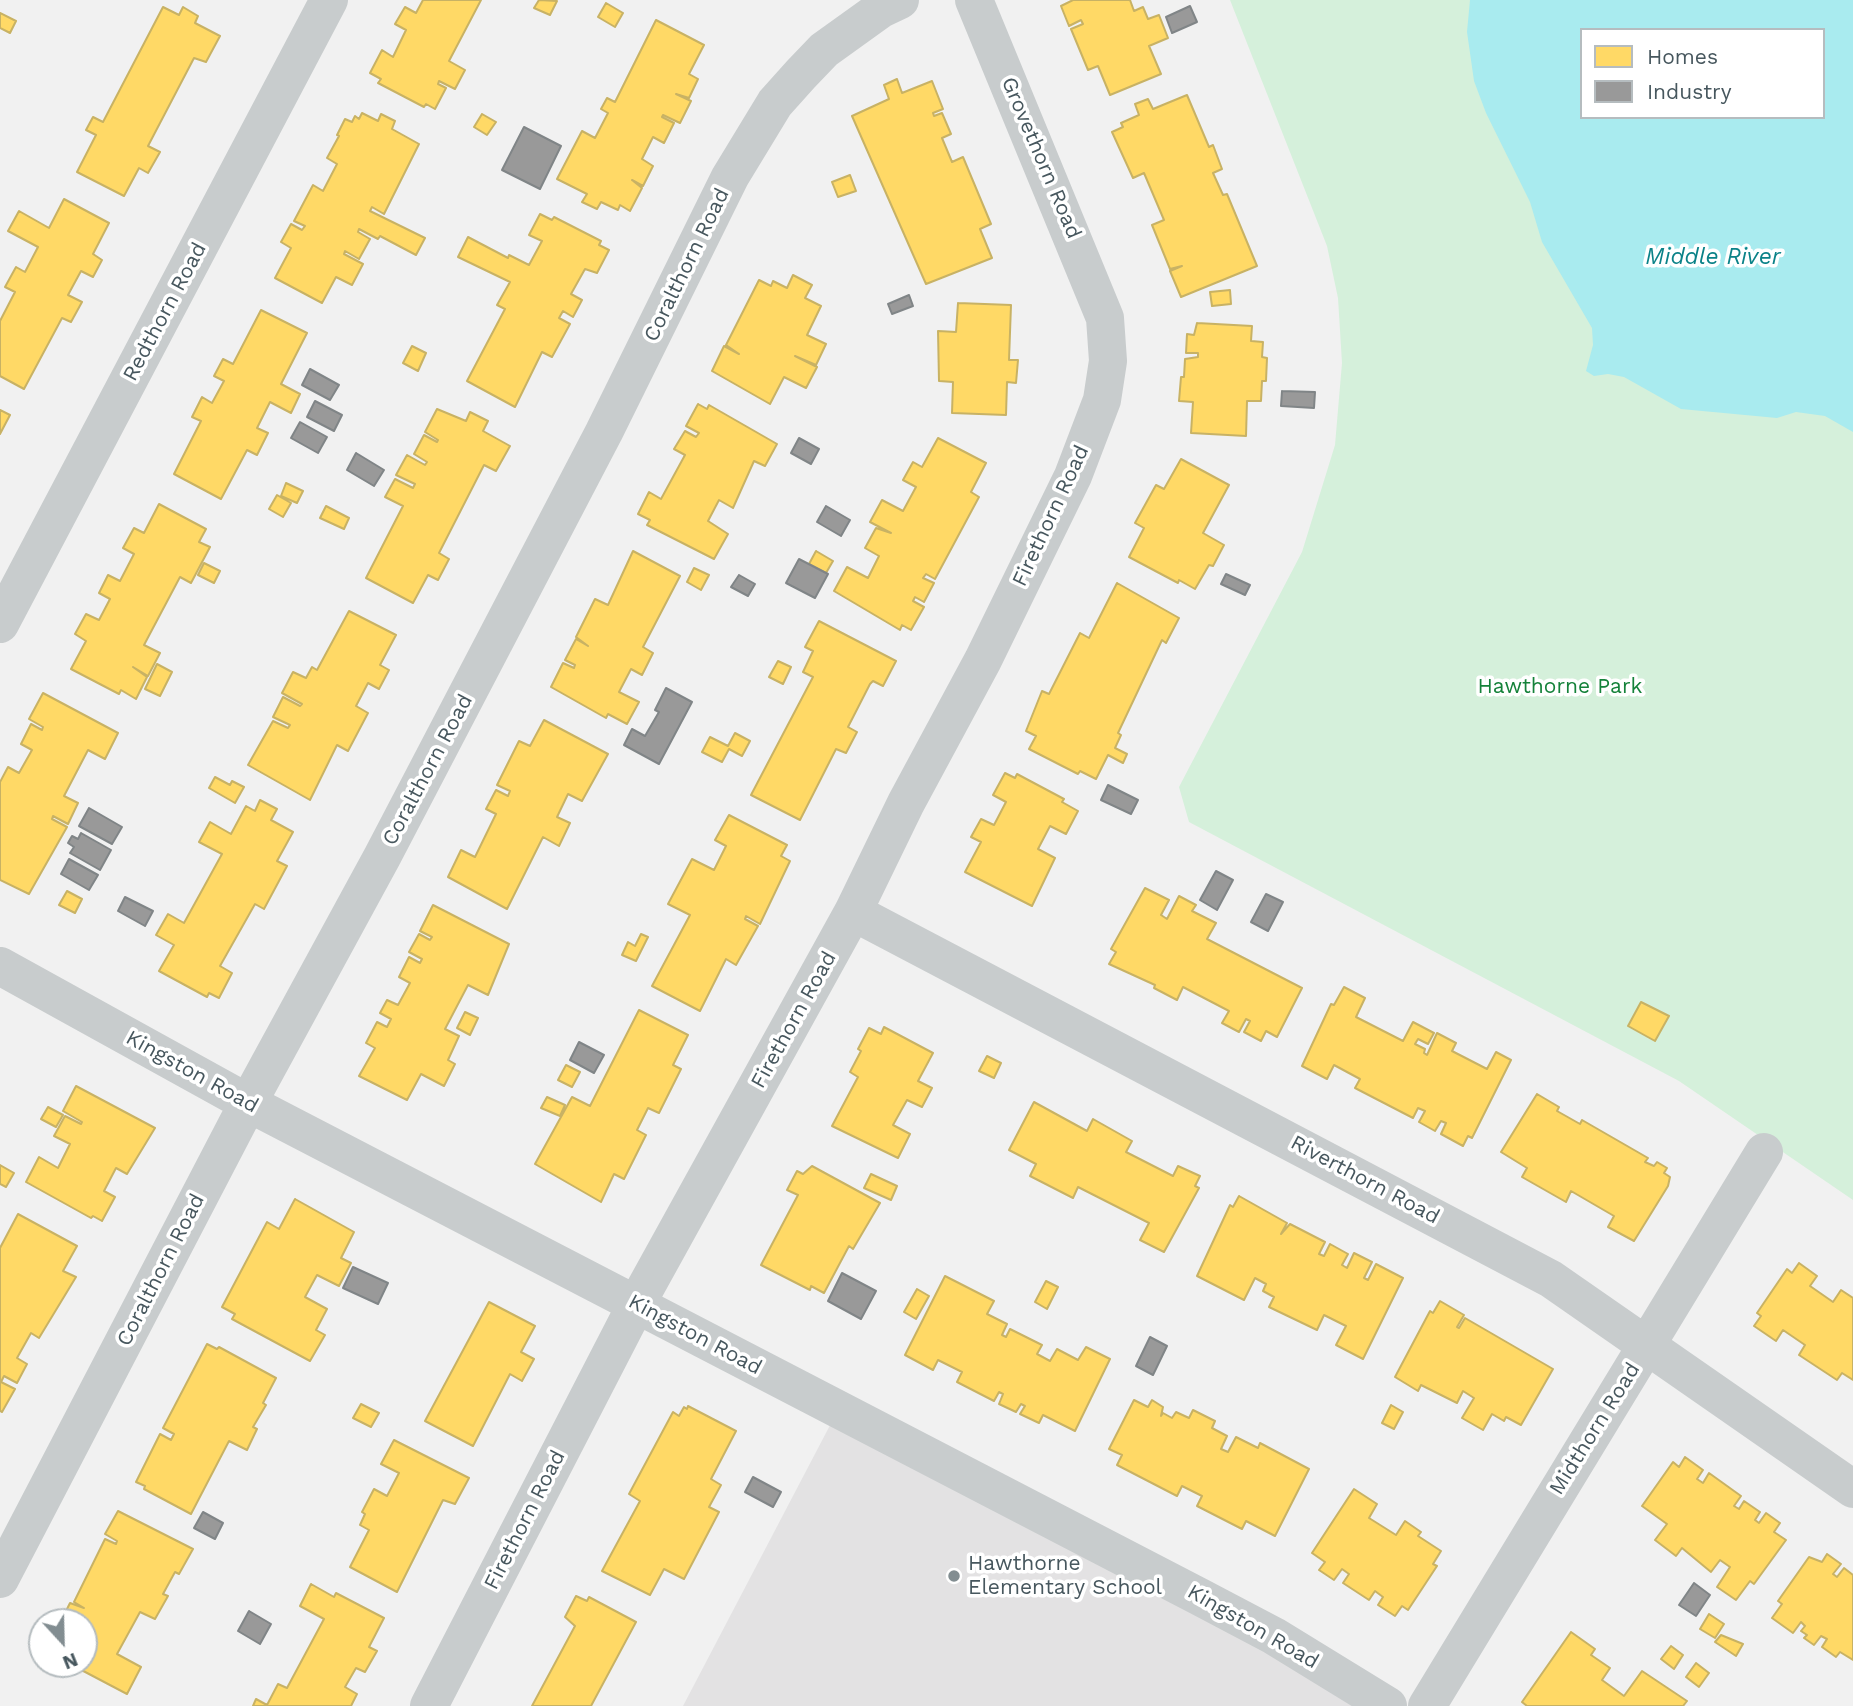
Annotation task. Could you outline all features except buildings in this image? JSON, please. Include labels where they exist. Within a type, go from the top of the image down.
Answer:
[{"type":"street","name":"Redthorn Road","points":[[0,624],[330,0]]},
{"type":"street","name":"Coralthorn Road","points":[[0,1579],[248,1103],[382,857],[737,166],[775,103],[824,50],[881,9],[900,0]]},
{"type":"street","name":"Grovethorn Road","points":[[974,0],[1105,317]]},
{"type":"street","name":"Firethorn Road","points":[[429,1706],[637,1303],[853,912],[906,803],[984,660],[1073,476],[1102,400],[1108,361],[1105,317]]},
{"type":"street","name":"Riverthorn Road","points":[[853,912],[1551,1279],[1853,1489]]},
{"type":"street","name":"Kingston Road","points":[[0,966],[248,1103],[1200,1597],[1273,1636],[1388,1706]]},
{"type":"street","name":"Midthorn Road","points":[[1426,1706],[1648,1346],[1763,1152]]},
{"type":"shaded area","name":"Hawthorne Elementary School","points":[[838,1410],[1379,1706],[683,1706]]},
{"type":"green space","name":"Hawthorne Park","points":[[1230,0],[1508,0],[1581,258],[1853,391],[1853,1200],[1679,1081],[1189,822],[1179,787],[1302,552],[1335,445],[1342,363],[1338,298],[1327,246]]},
{"type":"water","name":"Middle River","points":[[1470,0],[1853,0],[1853,432],[1825,416],[1796,412],[1777,418],[1681,409],[1624,377],[1608,374],[1594,376],[1586,371],[1593,345],[1592,328],[1542,242],[1530,202],[1486,113],[1474,81],[1467,32]]},
{"type":"place","name":"Hawthorne Elementary School","points":[[954,1576]]}]
